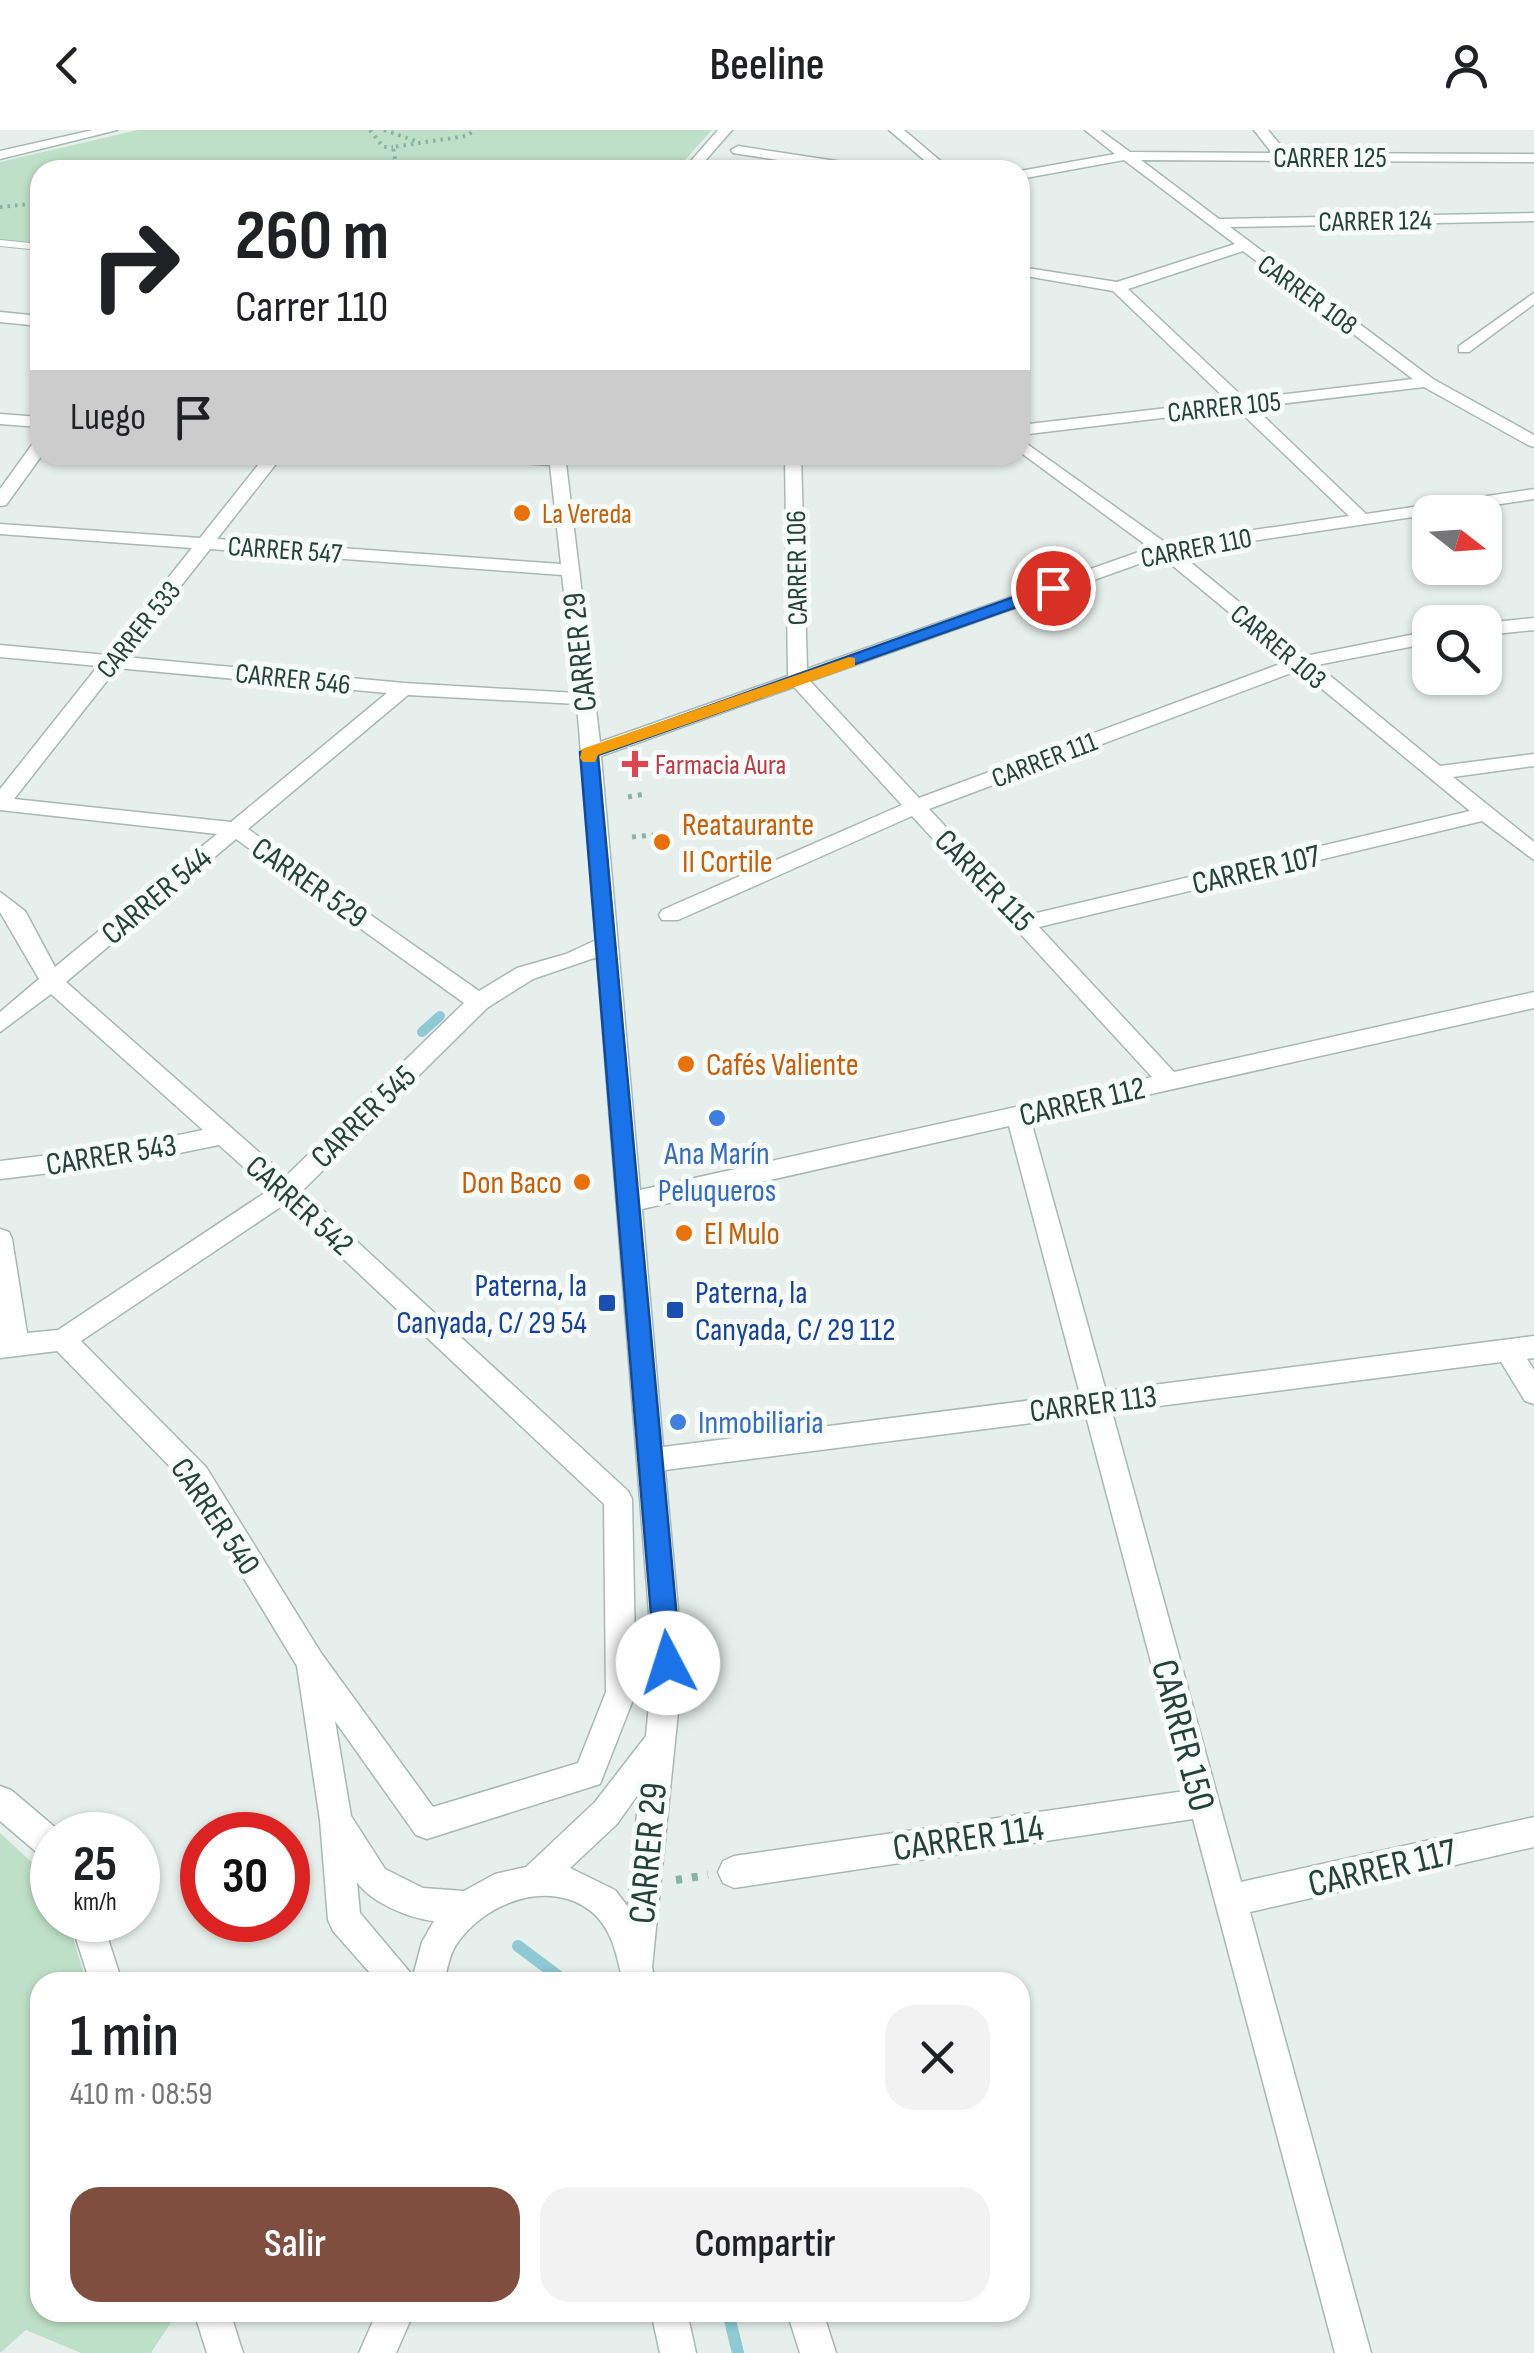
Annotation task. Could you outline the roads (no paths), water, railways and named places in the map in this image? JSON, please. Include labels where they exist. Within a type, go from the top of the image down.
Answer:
[{"type":"street","points":[[0,155],[22,145],[110,130]]},
{"type":"street","points":[[699,160],[725,130]]},
{"type":"street","points":[[896,130],[932,160]]},
{"type":"street","name":"CARRER 108","points":[[1092,130],[1427,382],[1534,442]]},
{"type":"street","points":[[1260,130],[1283,157]]},
{"type":"street","points":[[738,150],[804,160]]},
{"type":"street","name":"CARRER 125","points":[[1030,173],[1126,156],[1534,158]]},
{"type":"street","name":"CARRER 124","points":[[1215,224],[1534,217]]},
{"type":"street","points":[[0,243],[30,246]]},
{"type":"street","points":[[1030,273],[1118,287],[1243,246]]},
{"type":"street","points":[[1118,287],[1362,520]]},
{"type":"street","points":[[1464,349],[1534,297]]},
{"type":"street","points":[[0,317],[30,320]]},
{"type":"street","name":"CARRER 105","points":[[1030,429],[1427,382]]},
{"type":"street","points":[[0,420],[30,422]]},
{"type":"street","name":"CARRER 103","points":[[1030,451],[1162,549],[1534,853]]},
{"type":"street","points":[[0,502],[30,460]]},
{"type":"street","name":"CARRER 533","points":[[0,803],[268,465]]},
{"type":"street","name":"CARRER 29","points":[[558,465],[586,699],[668,1663],[657,1745],[638,1972]]},
{"type":"street","name":"CARRER 106","points":[[793,465],[798,680]]},
{"type":"street","name":"CARRER 110","points":[[588,752],[1162,549],[1534,494]]},
{"type":"street","name":"CARRER 547","points":[[0,528],[570,570]]},
{"type":"street","points":[[1502,627],[1534,624]]},
{"type":"street","name":"CARRER 111","points":[[670,916],[915,808],[1299,662],[1412,640]]},
{"type":"street","name":"CARRER 546","points":[[0,651],[404,689],[586,699]]},
{"type":"street","name":"CARRER 115","points":[[798,680],[1169,1081]]},
{"type":"street","name":"CARRER 544","points":[[0,1024],[404,689]]},
{"type":"street","points":[[1434,773],[1534,760]]},
{"type":"street","name":"CARRER 529","points":[[0,803],[235,829],[479,1002]]},
{"type":"street","name":"CARRER 107","points":[[1026,923],[1486,814]]},
{"type":"street","name":"CARRER 542","points":[[0,899],[17,916],[52,982],[286,1190],[618,1499]]},
{"type":"street","name":"CARRER 545","points":[[8,1346],[63,1340],[286,1190],[479,1002],[525,974],[573,960],[606,944]]},
{"type":"street","name":"CARRER 112","points":[[629,1202],[1534,1000]]},
{"type":"street","name":"CARRER 150","points":[[1018,1116],[1353,2353]]},
{"type":"street","name":"CARRER 543","points":[[0,1170],[124,1155],[222,1134]]},
{"type":"street","points":[[0,1239],[8,1346]]},
{"type":"street","name":"CARRER 540","points":[[63,1340],[196,1475],[311,1663],[427,1824]]},
{"type":"street","points":[[1521,1348],[1534,1393]]},
{"type":"street","name":"CARRER 113","points":[[652,1460],[1521,1348]]},
{"type":"street","name":"CARRER 29","points":[[427,1824],[588,1774],[620,1692],[618,1499]]},
{"type":"street","name":"CARRER 540","points":[[311,1663],[336,1820],[344,1920],[390,1972]]},
{"type":"street","name":"CARRER 29","points":[[537,1878],[606,1813],[657,1745]]},
{"type":"street","points":[[0,1801],[30,1826]]},
{"type":"street","name":"CARRER 114","points":[[734,1872],[1203,1803]]},
{"type":"street","name":"CARRER 540","points":[[336,1820],[374,1880],[421,1904],[466,1908]]},
{"type":"street","name":"CARRER 117","points":[[1230,1902],[1534,1832]]},
{"type":"street","points":[[431,1972],[442,1938],[466,1908],[498,1887],[537,1878],[572,1883],[603,1900],[626,1927],[638,1972]]},
{"type":"street","points":[[93,1942],[103,1972]]},
{"type":"street","points":[[215,2322],[225,2353]]},
{"type":"street","points":[[377,2353],[391,2322]]},
{"type":"street","points":[[671,2322],[678,2353]]},
{"type":"street","points":[[809,2322],[818,2353]]},
{"type":"waterway","points":[[422,1032],[440,1016]]},
{"type":"waterway","points":[[518,1946],[553,1972]]},
{"type":"waterway","points":[[730,2322],[738,2353]]},
{"type":"place","name":"La Vereda","points":[[522,513]]},
{"type":"place","name":"Farmacia Aura","points":[[635,764]]},
{"type":"place","name":"Reataurante II Cortile","points":[[662,842]]},
{"type":"place","name":"Cafés Valiente","points":[[686,1064]]},
{"type":"place","name":"Ana Marín Peluqueros","points":[[717,1118]]},
{"type":"place","name":"Don Baco","points":[[582,1182]]},
{"type":"place","name":"El Mulo","points":[[684,1233]]},
{"type":"place","name":"Paterna, la Canyada, C/ 29 54","points":[[607,1303]]},
{"type":"place","name":"Paterna, la Canyada, C/ 29 112","points":[[675,1310]]},
{"type":"place","name":"Inmobiliaria","points":[[678,1422]]}]
